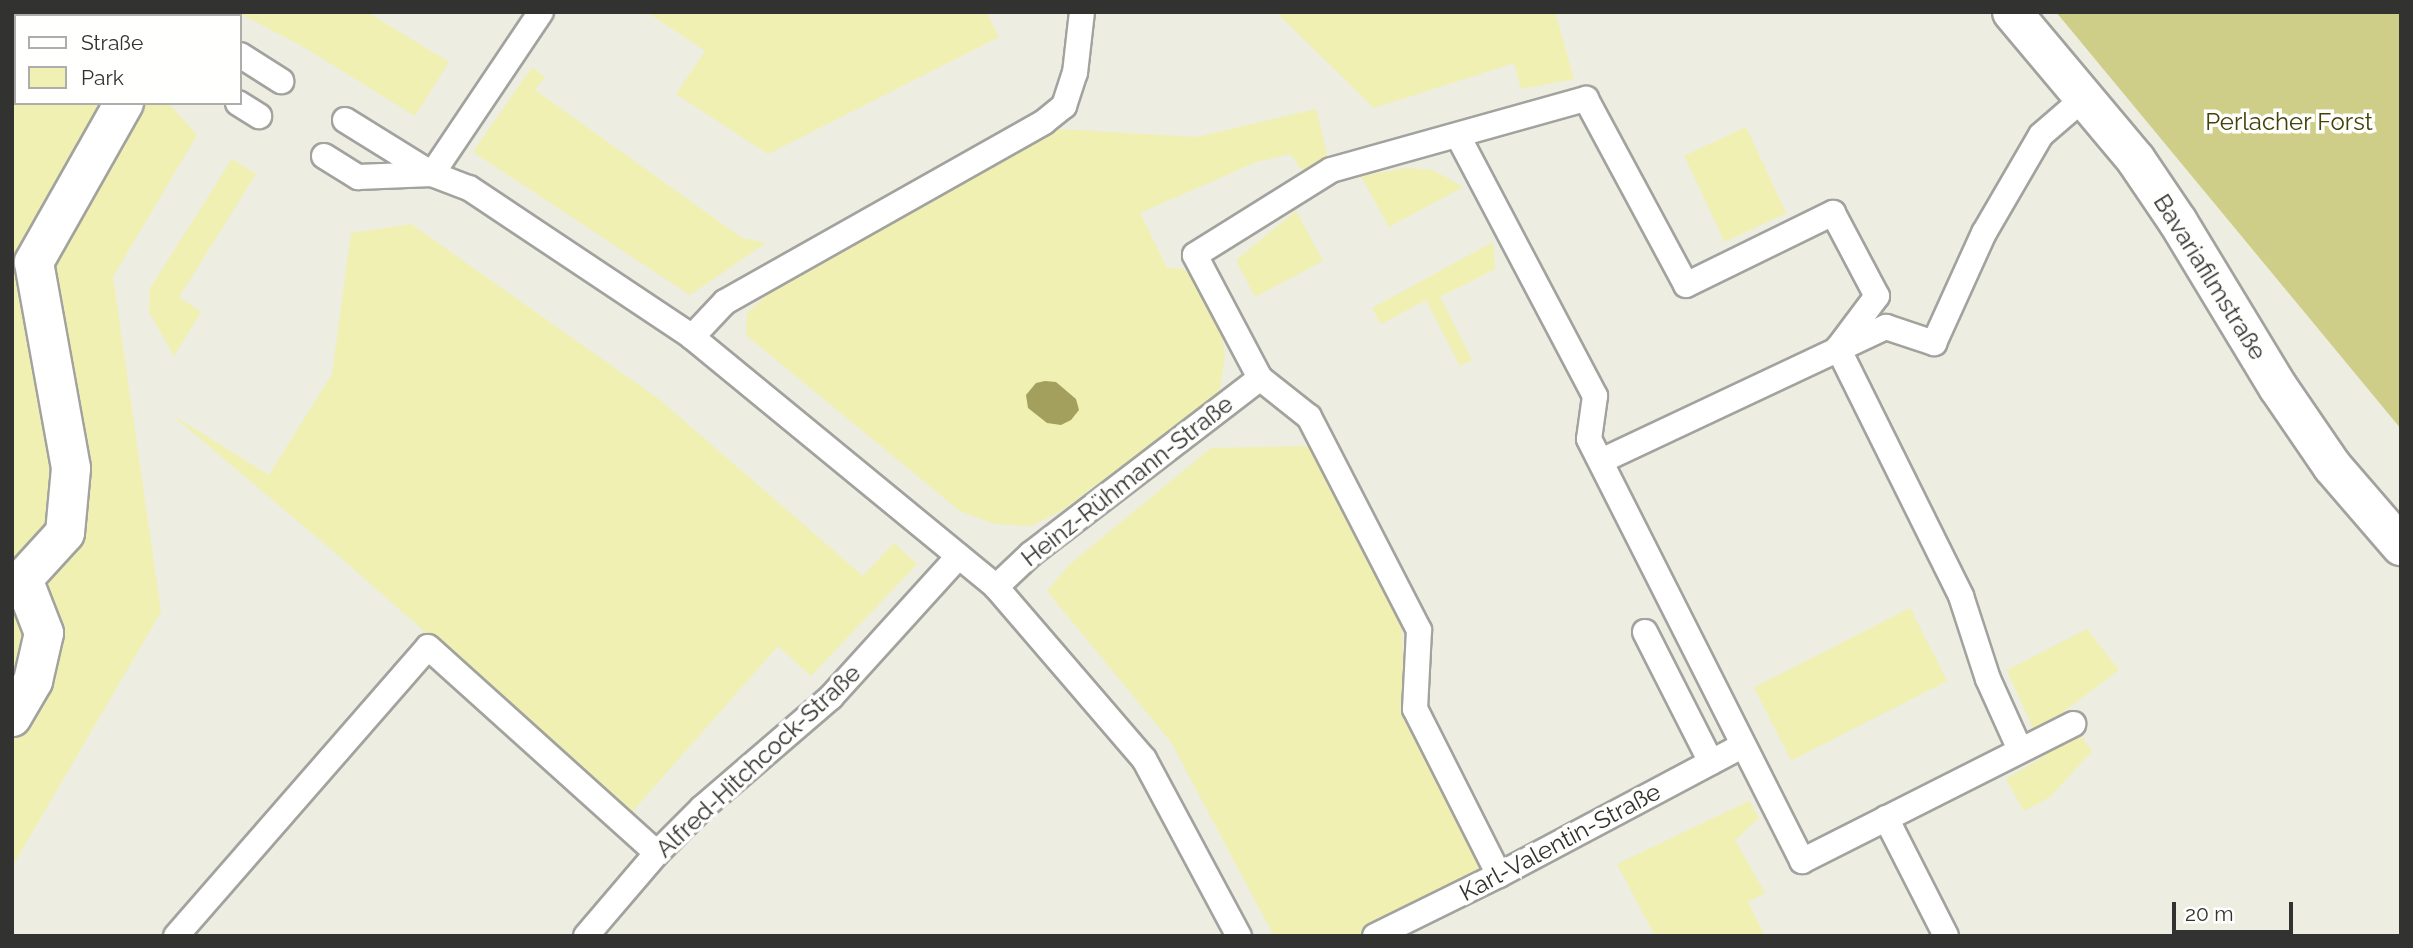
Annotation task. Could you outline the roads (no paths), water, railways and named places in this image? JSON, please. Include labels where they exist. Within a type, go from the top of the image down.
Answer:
[{"type":"street","name":"Bavariafilmstraße","points":[[2012,12],[2136,160],[2178,222],[2278,387],[2332,466],[2401,546]]},
{"type":"street","points":[[12,717],[33,681],[44,633],[23,579],[65,533],[71,468],[34,262],[123,105]]},
{"type":"lane","points":[[432,174],[541,12]]},
{"type":"lane","points":[[692,337],[725,302],[744,290],[1044,122],[1064,106],[1075,73],[1082,12]]},
{"type":"lane","points":[[242,56],[281,80]]},
{"type":"lane","points":[[1601,461],[1886,327],[1934,343],[1984,233],[2041,135],[2085,97]]},
{"type":"lane","points":[[1499,875],[1415,709],[1419,630],[1309,417],[1260,378],[1195,255],[1331,170],[1586,100],[1686,285],[1833,213],[1877,296],[1838,348]]},
{"type":"lane","points":[[345,120],[432,174],[469,188],[692,337],[996,587],[1144,759],[1239,936]]},
{"type":"lane","points":[[1458,136],[1595,396],[1589,439],[1802,861],[2073,724]]},
{"type":"lane","points":[[324,156],[358,177],[432,174]]},
{"type":"lane","points":[[1838,348],[1961,596],[1988,679],[2021,750]]},
{"type":"lane","name":"Heinz-Rühmann-Straße","points":[[996,587],[1031,554],[1260,378]]},
{"type":"lane","name":"Alfred-Hitchcock-Straße","points":[[592,933],[657,853],[702,808],[831,697],[959,556]]},
{"type":"lane","points":[[1645,632],[1711,762]]},
{"type":"lane","points":[[176,936],[428,648],[657,853]]},
{"type":"lane","name":"Karl-Valentin-Straße","points":[[1375,936],[1499,875],[1743,745]]},
{"type":"lane","points":[[1886,818],[1946,936]]},
{"type":"park label","name":"Perlacher Forst","points":[[2289,122]]}]
